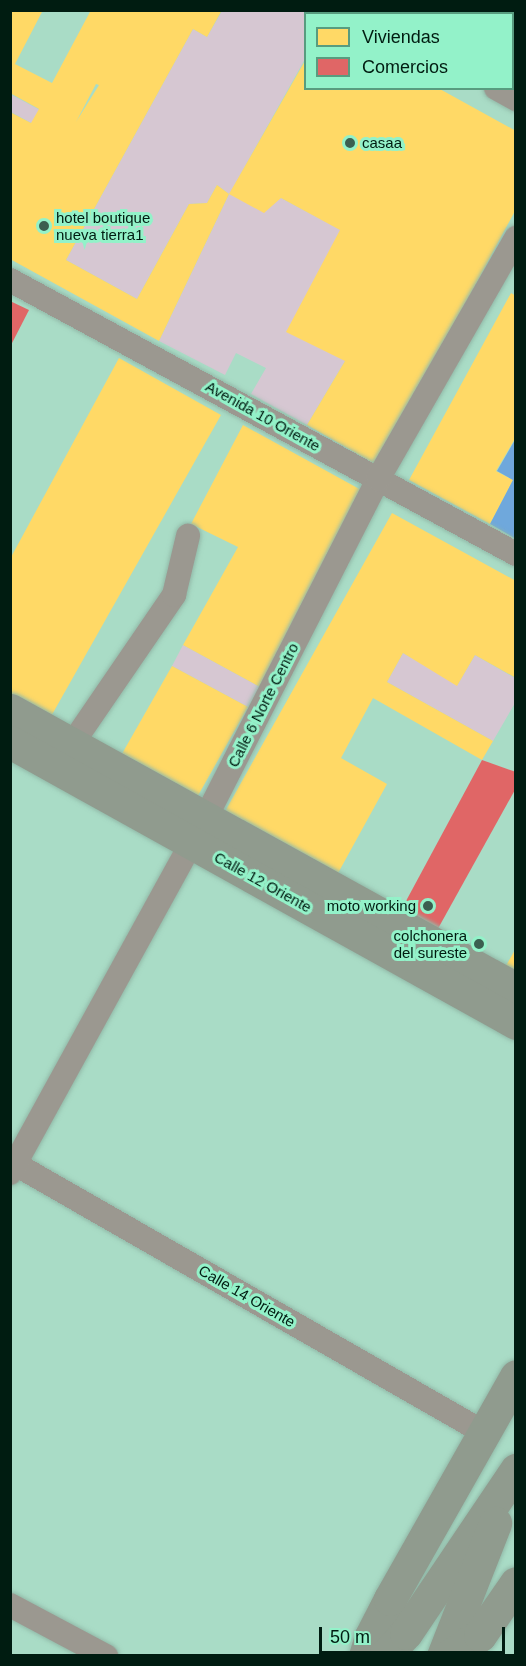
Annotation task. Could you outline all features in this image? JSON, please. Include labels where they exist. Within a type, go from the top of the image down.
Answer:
[{"type":"main road","name":"Calle 12 Oriente","points":[[10,710],[72,744],[198,831],[516,1023]]},
{"type":"main road","name":"Calle 12 Oriente","points":[[10,742],[198,831],[516,989]]},
{"type":"main road","points":[[365,1656],[371,1636],[390,1599],[516,1376]]},
{"type":"main road","points":[[385,1656],[406,1633],[516,1471]]},
{"type":"main road","points":[[443,1656],[516,1471]]},
{"type":"main road","points":[[449,1656],[480,1635],[516,1583]]},
{"type":"street","points":[[500,90],[516,99]]},
{"type":"street","name":"Calle 6 Norte Centro","points":[[12,1166],[198,831],[378,479],[516,238]]},
{"type":"street","name":"Avenida 10 Oriente","points":[[10,280],[516,554]]},
{"type":"street","points":[[72,744],[174,595],[188,536]]},
{"type":"street","name":"Calle 14 Oriente","points":[[12,1166],[483,1432]]},
{"type":"street","points":[[10,1605],[106,1656]]},
{"type":"shaded area","points":[[302,10],[306,12],[304,12],[304,61],[230,193],[281,198],[341,230],[345,361],[307,425],[251,394],[266,368],[236,353],[225,375],[159,341],[229,194],[217,185],[207,203],[189,204],[137,299],[66,260],[193,29],[207,37],[222,11]]},
{"type":"shaded area","points":[[10,94],[40,110],[33,124],[11,112]]},
{"type":"shaded area","points":[[183,645],[260,687],[248,707],[172,666]]},
{"type":"shaded area","points":[[403,653],[458,684],[475,655],[515,678],[515,703],[493,741],[387,682]]},
{"type":"building: Viviendas","points":[[10,10],[43,10],[15,64],[52,83],[91,10],[222,10],[207,37],[193,29],[66,260],[137,299],[189,204],[207,203],[217,185],[229,194],[159,341],[10,259],[10,112],[31,123],[39,109],[10,93]],"holes":[[[96,84],[99,85],[76,122]]]},
{"type":"building: Viviendas","points":[[382,10],[516,10],[516,87],[514,86],[514,12],[384,12]]},
{"type":"building: Viviendas","points":[[304,63],[304,90],[442,90],[516,131],[516,209],[432,366],[375,464],[307,425],[345,361],[286,332],[340,230],[281,198],[264,213],[229,194]]},
{"type":"building: Viviendas","points":[[511,293],[516,296],[516,437],[496,471],[513,480],[490,524],[409,480]]},
{"type":"building: Viviendas","points":[[119,358],[221,415],[49,720],[10,698],[10,559]]},
{"type":"building: Viviendas","points":[[243,425],[363,491],[260,687],[183,645],[238,547],[191,524]]},
{"type":"building: Viviendas","points":[[392,513],[516,581],[516,678],[475,655],[457,686],[403,653],[387,682],[493,741],[482,760],[373,698],[341,758],[387,784],[337,875],[223,815]]},
{"type":"building: Viviendas","points":[[172,666],[248,707],[195,801],[119,759]]},
{"type":"building: Viviendas","points":[[516,948],[516,978],[503,971]]},
{"type":"building: Comercios","points":[[10,301],[29,310],[10,347]]},
{"type":"building: Comercios","points":[[482,760],[516,772],[516,788],[435,934],[399,914]]},
{"type":"building: Escuelas","points":[[516,438],[516,539],[490,524],[513,480],[497,471]]},
{"type":"place","name":"casaa","points":[[350,143]]},
{"type":"place","name":"hotel boutique nueva tierra1","points":[[44,226]]},
{"type":"place","name":"moto working","points":[[428,906]]},
{"type":"place","name":"colchonera del sureste","points":[[479,944]]}]
